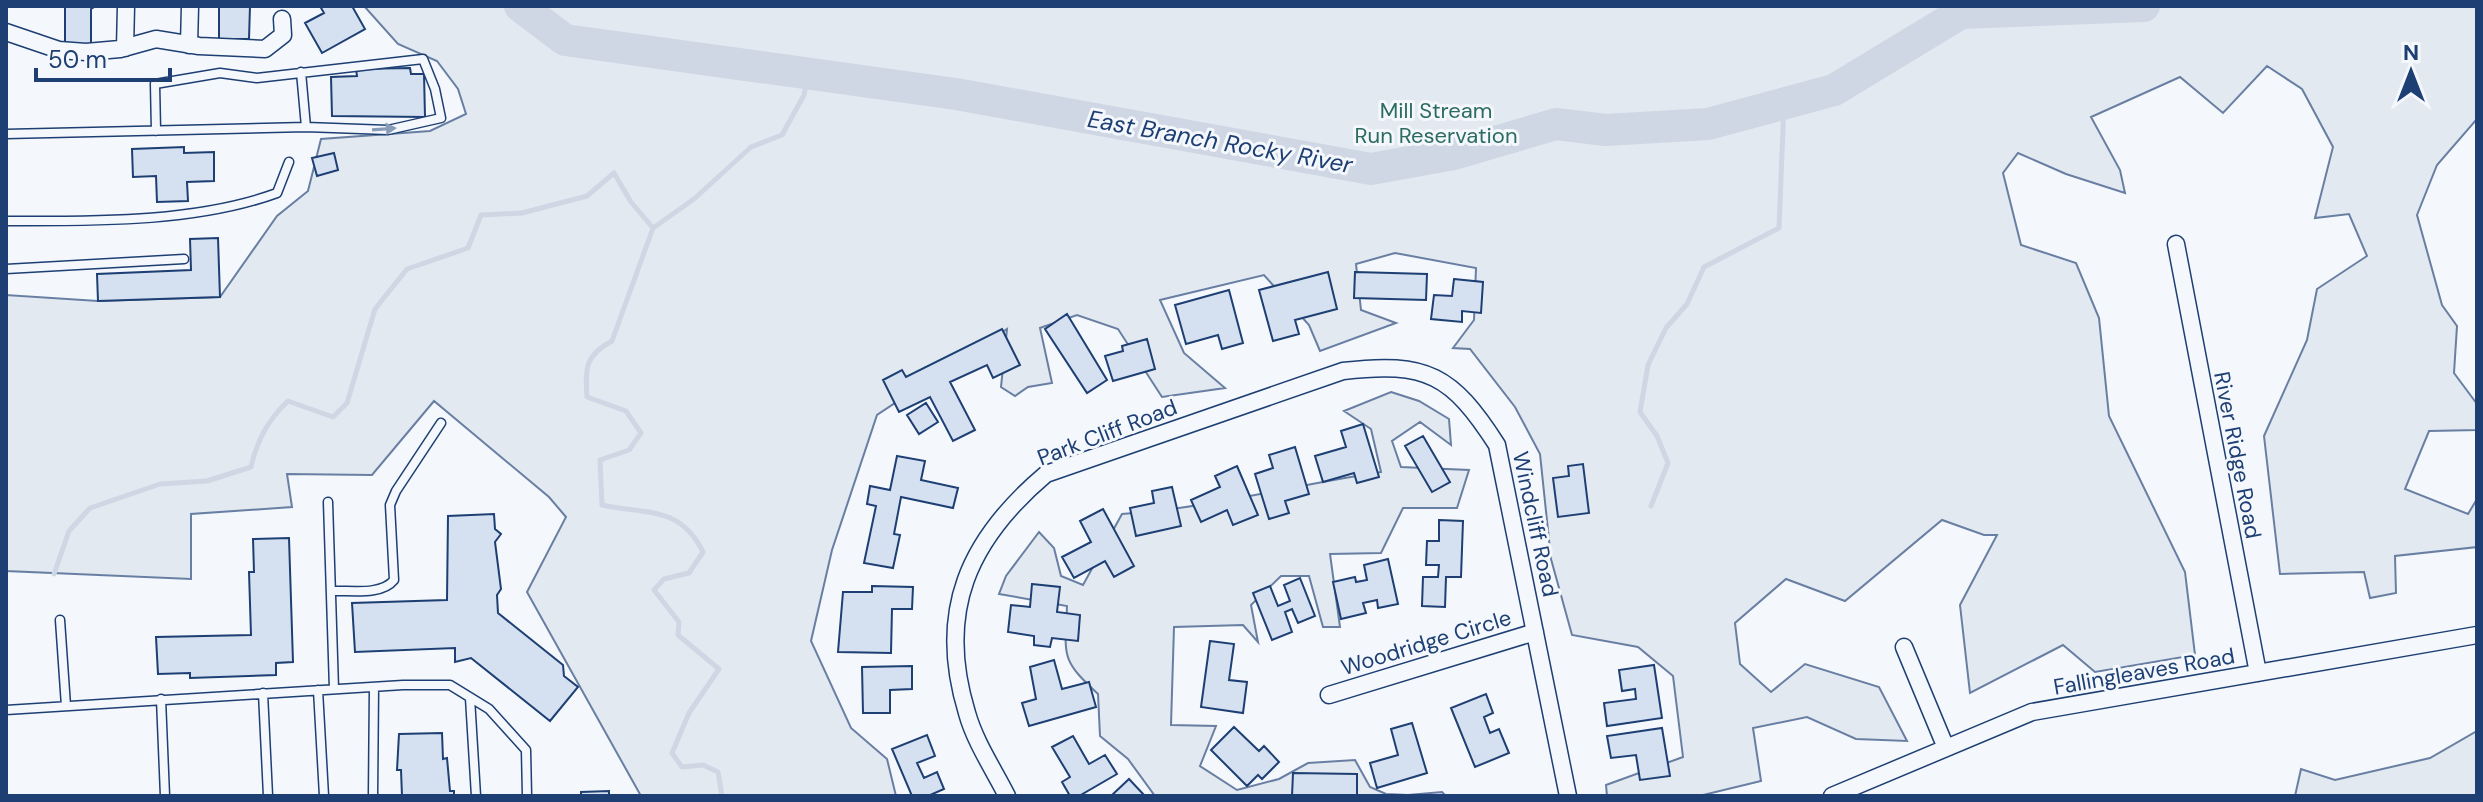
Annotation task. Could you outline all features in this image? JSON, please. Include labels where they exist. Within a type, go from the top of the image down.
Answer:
[{"type":"street","points":[[125,48],[126,6]]},
{"type":"street","points":[[189,45],[190,6]]},
{"type":"street","points":[[6,32],[59,50],[86,52],[125,48],[156,39],[189,45],[265,49],[283,35],[282,19]]},
{"type":"street","name":"River Ridge Road","points":[[2176,244],[2258,673]]},
{"type":"street","name":"Windcliff Road","points":[[1343,371],[1389,365],[1432,376],[1470,403],[1497,445],[1568,796]]},
{"type":"street","name":"Park Cliff Road","points":[[1007,796],[967,715],[957,669],[955,626],[962,588],[988,533],[1013,502],[1046,474],[1343,371]]},
{"type":"street","name":"Woodridge Circle","points":[[1329,695],[1535,632]]},
{"type":"street","name":"Fallingleaves Road","points":[[1832,796],[2032,712],[2477,635]]},
{"type":"street","points":[[1904,647],[1946,748]]},
{"type":"lane","points":[[6,134],[156,131],[306,127],[388,130],[441,118],[435,89],[423,59],[257,78],[220,73],[155,84],[156,131]]},
{"type":"lane","points":[[301,72],[306,127]]},
{"type":"lane","points":[[6,221],[190,214],[241,206],[277,193],[289,162]]},
{"type":"lane","points":[[6,269],[184,259]]},
{"type":"lane","points":[[331,591],[372,590],[388,587],[394,580],[390,505],[441,423]]},
{"type":"lane","points":[[328,502],[334,689]]},
{"type":"lane","points":[[60,620],[66,706]]},
{"type":"lane","points":[[6,710],[334,689],[450,685],[489,709],[526,750],[527,796]]},
{"type":"lane","points":[[373,796],[374,687]]},
{"type":"lane","points":[[318,690],[324,796]]},
{"type":"lane","points":[[263,693],[268,796]]},
{"type":"lane","points":[[470,698],[476,796]]},
{"type":"lane","points":[[161,699],[165,796]]},
{"type":"green space","name":"Mill Stream Run Reservation","points":[[364,6],[2477,6],[2477,119],[2437,165],[2417,215],[2442,305],[2457,326],[2454,373],[2477,404],[2477,430],[2429,431],[2405,489],[2468,514],[2477,499],[2477,547],[2395,556],[2396,593],[2370,598],[2364,572],[2280,574],[2264,436],[2307,340],[2317,289],[2367,256],[2349,214],[2315,218],[2333,147],[2302,89],[2267,66],[2223,113],[2180,77],[2091,117],[2120,170],[2125,193],[2066,174],[2018,153],[2003,173],[2021,245],[2076,263],[2099,318],[2109,416],[2185,572],[2195,655],[2095,672],[2063,645],[1970,693],[1960,605],[1997,535],[1984,535],[1942,520],[1845,601],[1786,579],[1735,623],[1740,664],[1771,692],[1805,664],[1879,687],[1907,741],[1856,739],[1807,717],[1753,728],[1761,781],[1699,796],[1607,796],[1606,785],[1683,757],[1673,676],[1638,647],[1572,635],[1551,559],[1540,454],[1515,407],[1470,349],[1453,348],[1474,320],[1476,268],[1395,253],[1356,264],[1361,310],[1396,323],[1320,351],[1309,325],[1264,275],[1160,300],[1184,353],[1225,388],[1162,397],[1118,329],[1077,315],[1040,328],[1052,383],[1028,387],[1015,396],[1001,387],[1007,329],[877,415],[832,550],[811,641],[851,728],[887,759],[896,796],[641,796],[527,592],[566,517],[549,497],[434,401],[372,475],[287,474],[292,507],[191,514],[191,579],[6,571],[6,295],[98,301],[220,297],[277,216],[308,191],[321,139],[430,131],[466,114],[458,89],[437,61],[398,44]]},
{"type":"green space","points":[[1391,392],[1419,401],[1449,419],[1451,445],[1420,422],[1392,441],[1401,467],[1469,470],[1457,508],[1403,508],[1381,553],[1330,554],[1340,627],[1323,627],[1309,576],[1281,576],[1251,605],[1258,642],[1243,625],[1174,627],[1171,725],[1216,726],[1200,766],[1237,790],[1279,779],[1308,763],[1355,760],[1370,787],[1386,794],[1442,792],[1446,796],[1155,796],[1128,759],[1100,736],[1098,694],[1077,673],[1068,656],[1067,606],[999,594],[1006,576],[1039,532],[1054,548],[1061,576],[1083,585],[1122,514],[1220,502],[1381,472],[1371,429],[1344,411]]},
{"type":"green space","points":[[2477,731],[2477,796],[2295,796],[2301,769],[2335,780],[2430,758]]},
{"type":"building","points":[[65,6],[96,6],[91,9],[91,44],[65,44]]},
{"type":"building","points":[[219,6],[250,6],[249,39],[219,39]]},
{"type":"building","points":[[320,6],[352,6],[365,29],[322,53],[305,23],[324,13]]},
{"type":"building","points":[[410,68],[411,74],[424,74],[425,117],[332,116],[331,77],[357,76],[356,69]]},
{"type":"building","points":[[184,147],[184,153],[214,152],[214,181],[187,182],[188,201],[157,202],[156,176],[133,177],[132,149]]},
{"type":"building","points":[[334,153],[338,170],[317,176],[312,158]]},
{"type":"building","points":[[218,238],[220,297],[98,301],[97,274],[191,270],[190,239]]},
{"type":"building","points":[[1328,272],[1337,309],[1295,320],[1299,334],[1273,341],[1259,290]]},
{"type":"building","points":[[1355,272],[1427,274],[1426,300],[1354,298]]},
{"type":"building","points":[[1454,279],[1483,282],[1481,313],[1462,311],[1462,322],[1431,319],[1434,295],[1452,296]]},
{"type":"building","points":[[1229,290],[1243,343],[1222,349],[1218,335],[1186,344],[1175,305]]},
{"type":"building","points":[[1067,314],[1107,380],[1087,393],[1045,329]]},
{"type":"building","points":[[1002,329],[1020,365],[993,378],[987,365],[950,382],[975,430],[953,441],[930,397],[899,412],[883,380],[902,370],[906,377]]},
{"type":"building","points":[[1147,339],[1155,369],[1113,381],[1105,356],[1123,351],[1122,346]]},
{"type":"building","points":[[926,403],[938,422],[919,434],[907,415]]},
{"type":"building","points":[[1363,424],[1379,477],[1357,483],[1354,473],[1323,482],[1315,456],[1346,447],[1341,431]]},
{"type":"building","points":[[1423,436],[1450,482],[1432,492],[1405,446]]},
{"type":"building","points":[[1295,447],[1309,494],[1285,501],[1289,513],[1269,519],[1255,474],[1273,468],[1269,455]]},
{"type":"building","points":[[897,456],[925,461],[921,480],[958,488],[953,508],[901,497],[894,534],[900,535],[893,568],[864,563],[876,506],[867,504],[870,486],[890,490]]},
{"type":"building","points":[[1583,464],[1589,513],[1558,517],[1553,478],[1569,476],[1568,466]]},
{"type":"building","points":[[1237,466],[1258,515],[1233,525],[1227,510],[1201,522],[1191,500],[1220,487],[1215,476]]},
{"type":"building","points":[[1172,487],[1181,526],[1136,536],[1130,508],[1154,503],[1152,491]]},
{"type":"building","points":[[1103,509],[1134,566],[1114,577],[1105,561],[1074,578],[1062,557],[1091,542],[1080,521]]},
{"type":"building","points":[[494,514],[495,529],[501,534],[495,542],[501,589],[497,595],[498,613],[563,665],[564,676],[578,687],[550,721],[471,658],[455,662],[455,648],[355,652],[352,603],[447,600],[448,516]]},
{"type":"building","points":[[1439,520],[1463,521],[1461,577],[1446,577],[1445,607],[1422,606],[1423,577],[1438,577],[1439,565],[1426,565],[1427,541],[1439,541]]},
{"type":"building","points":[[289,538],[293,662],[276,663],[276,675],[190,678],[190,673],[158,674],[156,637],[251,635],[249,572],[254,572],[253,539]]},
{"type":"building","points":[[1388,559],[1398,604],[1378,608],[1377,600],[1363,603],[1366,613],[1341,619],[1333,582],[1355,577],[1356,582],[1367,580],[1364,565]]},
{"type":"building","points":[[1300,578],[1315,616],[1298,623],[1292,609],[1285,612],[1292,632],[1272,640],[1253,593],[1270,586],[1278,606],[1290,601],[1284,585]]},
{"type":"building","points":[[1032,584],[1060,587],[1057,612],[1080,615],[1078,641],[1052,638],[1050,647],[1034,645],[1034,636],[1008,632],[1011,605],[1030,607]]},
{"type":"building","points":[[872,586],[913,587],[912,609],[892,609],[891,653],[838,652],[843,592],[872,592]]},
{"type":"building","points":[[1210,641],[1234,644],[1229,680],[1247,682],[1243,713],[1201,707]]},
{"type":"building","points":[[1054,660],[1062,689],[1089,682],[1096,707],[1029,726],[1022,703],[1036,699],[1030,667]]},
{"type":"building","points":[[1654,665],[1662,718],[1607,726],[1604,703],[1636,699],[1635,689],[1622,691],[1619,670]]},
{"type":"building","points":[[912,666],[912,689],[890,690],[890,713],[863,713],[862,667]]},
{"type":"building","points":[[1486,694],[1493,713],[1484,717],[1490,733],[1499,729],[1509,753],[1475,767],[1451,708]]},
{"type":"building","points":[[1412,723],[1427,773],[1377,788],[1370,763],[1398,755],[1391,729]]},
{"type":"building","points":[[1234,727],[1259,751],[1264,746],[1279,762],[1262,779],[1258,775],[1247,786],[1211,750]]},
{"type":"building","points":[[1662,728],[1670,776],[1640,780],[1636,755],[1611,758],[1607,736]]},
{"type":"building","points":[[442,733],[443,759],[447,758],[450,791],[454,791],[454,796],[402,796],[401,770],[397,770],[399,734]]},
{"type":"building","points":[[927,735],[935,756],[917,763],[924,778],[937,772],[944,789],[928,796],[912,796],[892,749]]},
{"type":"building","points":[[1073,736],[1089,764],[1105,755],[1117,774],[1079,796],[1070,796],[1062,782],[1070,777],[1052,747]]},
{"type":"building","points":[[1293,773],[1357,774],[1357,796],[1292,796]]},
{"type":"building","points":[[1129,779],[1145,796],[1111,796]]},
{"type":"building","points":[[609,791],[609,796],[581,796],[581,792]]},
{"type":"waterway","name":"East Branch Rocky River","points":[[520,6],[565,40],[956,94],[1371,169],[1454,154],[1556,124],[1606,130],[1708,124],[1834,90],[1961,13],[2144,6]]},
{"type":"waterway","points":[[54,574],[69,531],[90,508],[160,484],[207,481],[251,467],[264,431],[288,401],[333,417],[347,403],[375,309],[407,269],[468,248],[481,215],[522,213],[587,196],[614,173],[631,202],[653,228],[694,199],[751,147],[782,135],[804,95],[808,74]]},
{"type":"waterway","points":[[1651,506],[1668,463],[1657,436],[1640,412],[1648,365],[1666,328],[1687,304],[1704,267],[1779,228],[1784,104]]},
{"type":"waterway","points":[[653,228],[612,341],[596,352],[589,364],[587,397],[626,411],[641,433],[629,450],[600,460],[602,505],[673,519],[684,526],[703,552],[689,573],[664,579],[654,590],[679,622],[678,635],[719,669],[689,713],[672,753],[682,767],[703,765],[718,772],[722,796]]}]
